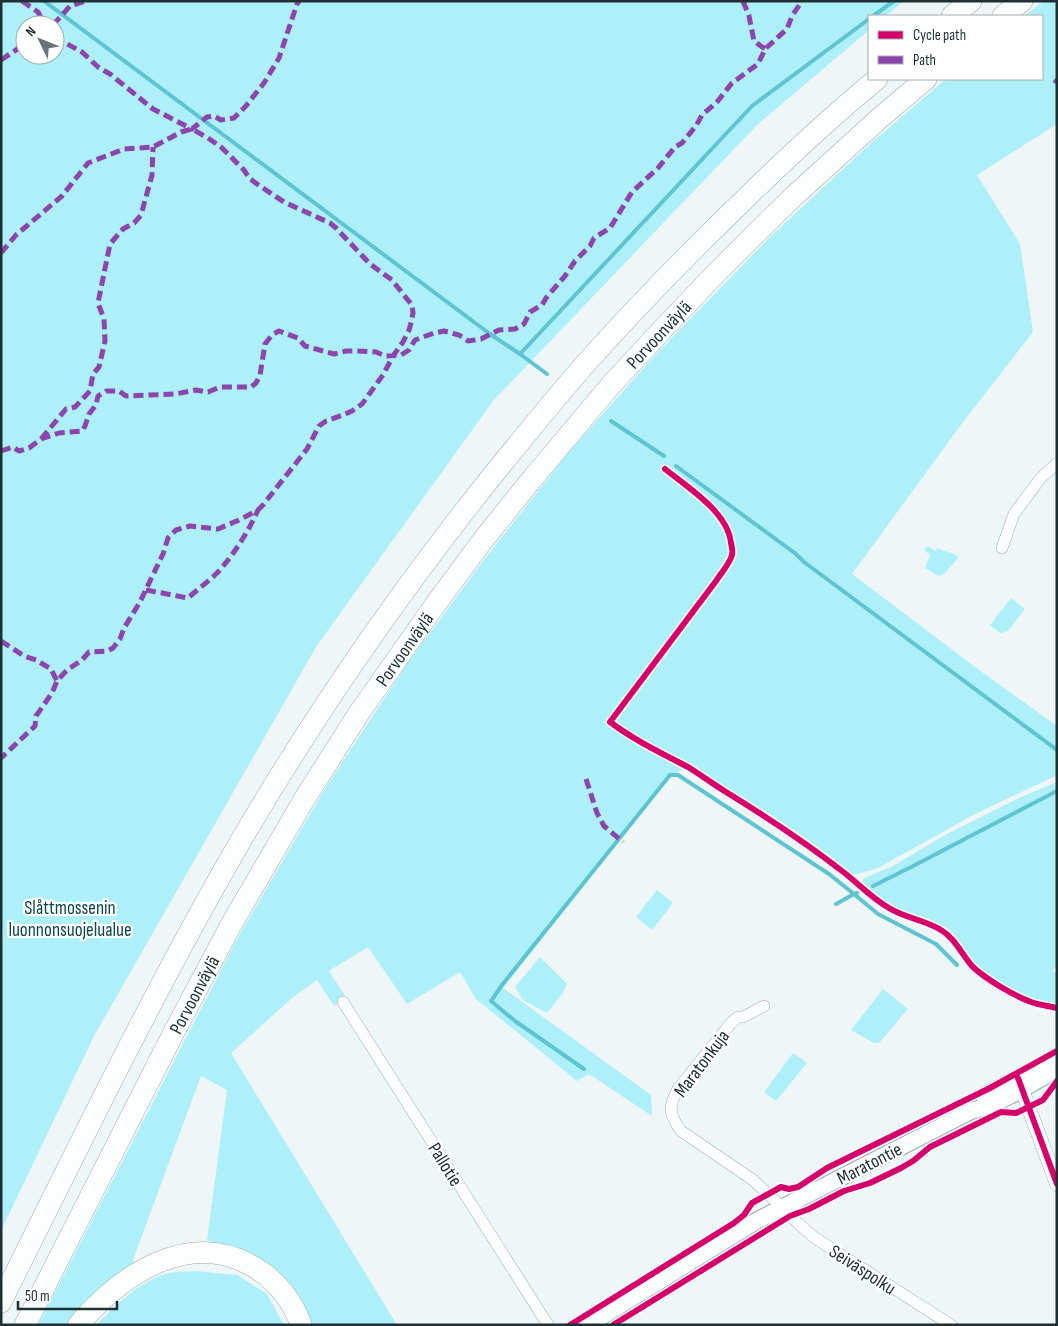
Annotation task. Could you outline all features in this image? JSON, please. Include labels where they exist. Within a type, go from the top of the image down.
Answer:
[{"type":"highway","points":[[953,15],[971,1]]},
{"type":"highway","points":[[1004,15],[1022,1]]},
{"type":"highway","name":"Porvoonväylä","points":[[1,1302],[120,1065],[242,838],[340,683],[389,611],[469,505],[600,348],[725,218],[876,80]]},
{"type":"highway","name":"Porvoonväylä","points":[[25,1325],[173,1034],[232,923],[305,798],[359,713],[429,613],[483,540],[617,378],[720,269],[794,196],[925,80]]},
{"type":"highway","points":[[78,1325],[111,1292],[141,1270],[176,1256],[206,1252],[234,1257],[261,1271],[274,1281],[284,1293],[298,1315],[301,1325]]},
{"type":"main road","name":"Maratontie","points":[[1020,1084],[1057,1057]]},
{"type":"main road","name":"Maratontie","points":[[588,1325],[782,1206],[971,1111],[983,1097],[1057,1069]]},
{"type":"street","points":[[1002,548],[1014,514],[1040,479],[1057,463]]},
{"type":"street","name":"Pallotie","points":[[343,1002],[548,1325]]},
{"type":"street","name":"Maratonkuja","points":[[764,1006],[743,1017],[738,1017],[732,1023],[678,1089],[670,1106],[674,1122],[681,1131],[753,1180],[782,1206]]},
{"type":"street","points":[[1020,1084],[1057,1184]]},
{"type":"street","name":"Seiväspolku","points":[[782,1206],[815,1238],[951,1325]]},
{"type":"green space","name":"Slåttmossenin luonnonsuojelualue","points":[[1,1],[904,1],[887,15],[868,15],[868,31],[757,125],[493,401],[316,647],[94,1036],[1,1231]]},
{"type":"green space","points":[[1044,1],[1057,1],[1057,124],[977,175],[1020,244],[1033,332],[963,422],[852,574],[1057,726],[1057,775],[973,815],[878,868],[853,875],[788,829],[688,765],[668,779],[503,988],[651,1095],[652,1116],[589,1074],[577,1081],[475,998],[460,972],[407,1004],[368,947],[329,971],[347,999],[334,1006],[317,980],[292,998],[231,1053],[397,1325],[306,1325],[259,1263],[207,1240],[227,1090],[201,1076],[134,1257],[132,1270],[71,1325],[38,1325],[237,939],[326,787],[407,664],[483,561],[568,453],[659,351],[771,236],[871,143],[945,80],[1043,80],[1043,15],[1025,15]]},
{"type":"green space","points":[[928,546],[935,551],[938,548],[959,557],[944,574],[939,576],[925,568],[930,555],[924,550]]},
{"type":"green space","points":[[1011,598],[1025,609],[1008,631],[1000,633],[990,625]]},
{"type":"green space","points":[[1057,782],[1057,966],[1052,971],[1057,973],[1057,1005],[1011,990],[990,978],[980,971],[951,936],[941,927],[884,903],[874,897],[862,881],[893,866],[945,835],[1019,798]]},
{"type":"green space","points":[[657,890],[673,903],[652,930],[636,917]]},
{"type":"green space","points":[[540,957],[567,984],[562,994],[547,1013],[523,1000],[515,987]]},
{"type":"green space","points":[[883,989],[908,1009],[879,1043],[874,1043],[851,1030]]},
{"type":"green space","points":[[793,1053],[807,1063],[776,1101],[764,1092]]},
{"type":"green space","points":[[196,1271],[237,1275],[267,1294],[284,1325],[96,1325],[120,1302],[155,1278],[169,1273]]},
{"type":"waterway","points":[[44,1],[490,334],[520,354]]},
{"type":"waterway","points":[[874,15],[894,1]]},
{"type":"waterway","points":[[547,374],[520,354],[752,106],[868,20]]},
{"type":"waterway","points":[[611,421],[664,456]]},
{"type":"waterway","points":[[676,466],[1057,750]]},
{"type":"waterway","points":[[584,1069],[515,1021],[491,1001],[670,775],[678,775],[829,874],[854,894],[857,893]]},
{"type":"waterway","points":[[873,886],[1057,791]]},
{"type":"waterway","points":[[836,904],[854,894],[878,914],[936,944],[957,965]]},
{"type":"marked path","points":[[22,1],[40,15]]},
{"type":"marked path","points":[[62,15],[70,6],[86,1]]},
{"type":"marked path","points":[[65,43],[82,52],[98,67],[110,74],[153,109],[192,129],[207,117],[214,116],[221,120],[234,118],[245,107],[264,83],[279,58],[299,1]]},
{"type":"marked path","points":[[743,1],[749,16],[754,41],[765,49]]},
{"type":"marked path","points":[[1,451],[13,447],[19,451],[29,448],[41,439],[59,433],[82,431],[89,414],[96,405],[98,396],[106,391],[119,391],[126,396],[175,394],[196,390],[208,392],[220,387],[251,387],[256,383],[260,375],[265,344],[272,335],[279,331],[298,338],[305,346],[334,354],[355,351],[376,352],[385,356],[401,355],[409,350],[415,340],[434,333],[444,331],[459,335],[468,341],[481,339],[499,330],[515,329],[524,324],[530,312],[542,305],[575,261],[590,246],[594,238],[610,228],[632,192],[658,168],[675,147],[682,143],[696,126],[702,115],[717,102],[732,83],[758,64],[765,49],[787,29],[792,16],[802,1]]},
{"type":"marked path","points":[[1,60],[15,51]]},
{"type":"marked path","points":[[1,253],[16,235],[62,196],[88,163],[124,149],[153,147],[181,132],[192,129],[221,147],[244,170],[249,178],[257,184],[284,202],[330,223],[370,264],[392,280],[412,305],[413,313],[409,330],[403,342],[383,375],[362,404],[352,411],[326,421],[319,426],[307,449],[258,510],[218,529],[190,526],[176,530],[168,538],[163,554],[120,639],[113,648],[107,651],[89,652],[82,660],[67,670],[57,681],[52,693],[36,716],[35,726],[1,758]]},
{"type":"marked path","points":[[41,439],[66,409],[75,407],[90,391],[93,374],[99,367],[105,341],[104,319],[98,303],[110,244],[123,229],[134,223],[141,215],[152,175],[153,147]]},
{"type":"marked path","points":[[146,590],[188,598],[224,565],[241,542],[258,510]]},
{"type":"marked path","points":[[1,641],[24,656],[36,660],[51,669],[57,681]]},
{"type":"marked path","points":[[586,779],[597,813],[604,826],[623,842]]},
{"type":"cycle path","points":[[665,469],[695,492],[723,521],[728,532],[732,555],[727,566],[610,722],[638,740],[688,767],[785,830],[828,860],[882,904],[946,933],[973,967],[993,982],[1031,1002],[1057,1008]]},
{"type":"cycle path","points":[[570,1325],[734,1223],[744,1215],[752,1203],[781,1187],[789,1189],[798,1187],[827,1168],[990,1088],[1057,1051]]},
{"type":"cycle path","points":[[1018,1078],[1057,1184]]},
{"type":"cycle path","points":[[613,1325],[790,1216],[809,1209],[844,1191],[870,1183],[901,1168],[930,1147],[1001,1112],[1016,1113],[1043,1100],[1057,1081]]}]
